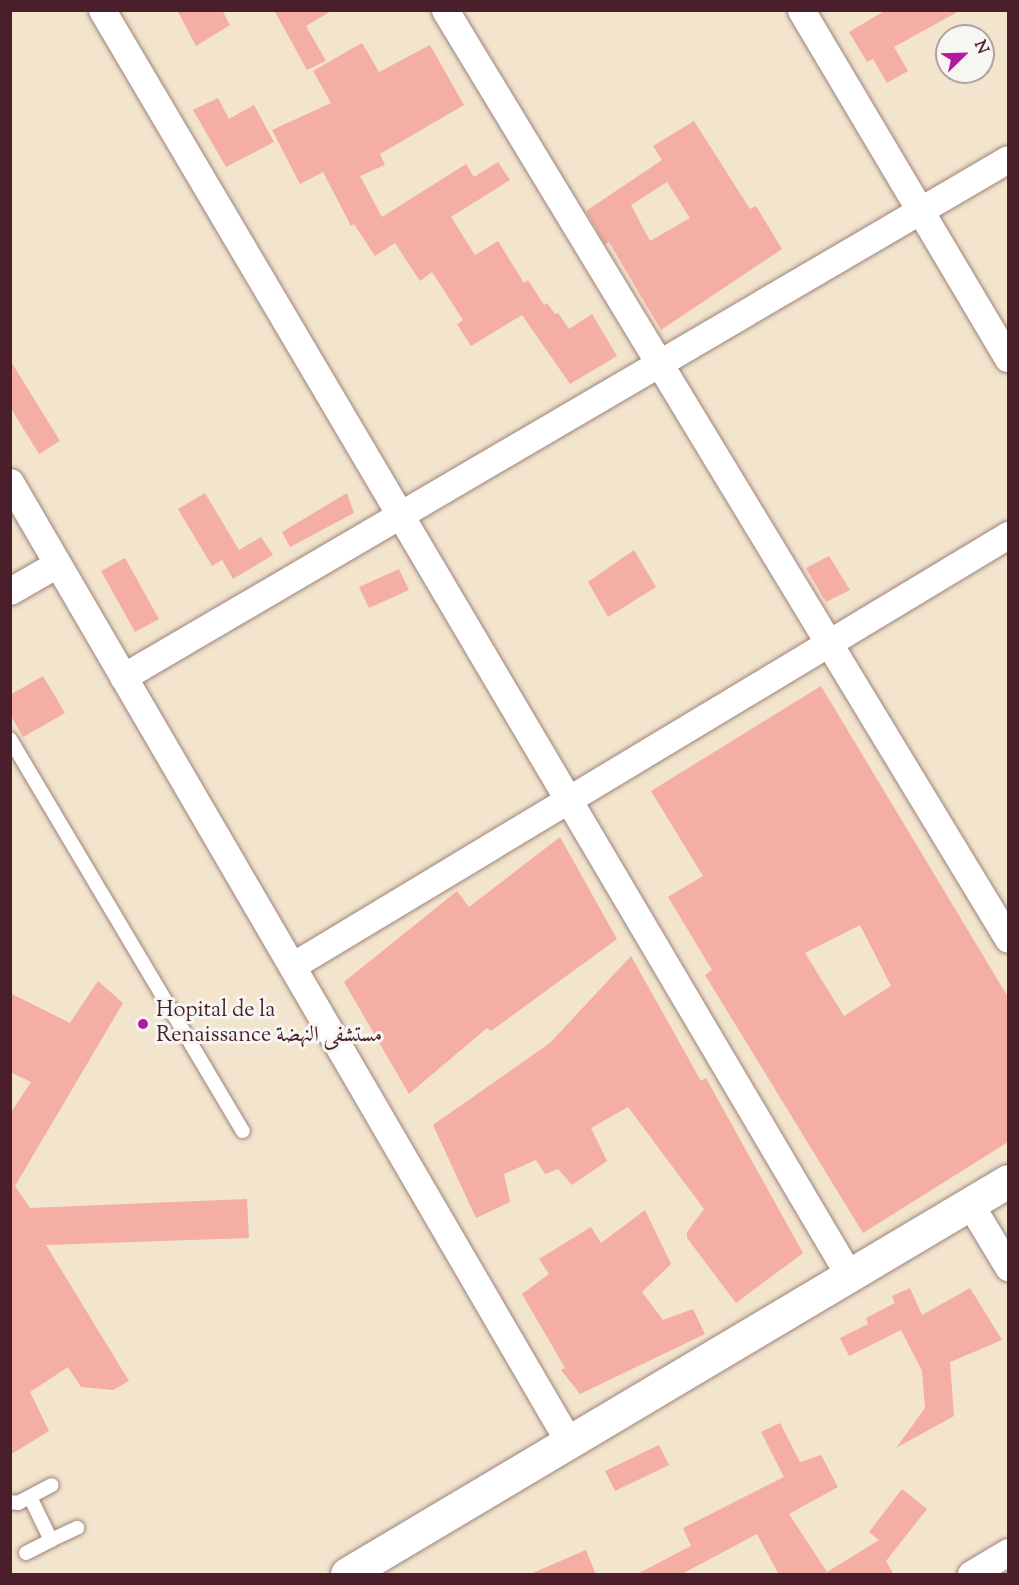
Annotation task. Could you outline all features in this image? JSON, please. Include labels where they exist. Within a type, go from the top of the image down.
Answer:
[{"type":"street","points":[[102,10],[402,514],[850,1277]]},
{"type":"street","points":[[445,10],[1008,939]]},
{"type":"street","points":[[801,10],[1008,358]]},
{"type":"street","points":[[123,677],[1008,159]]},
{"type":"street","points":[[10,482],[569,1442]]},
{"type":"street","points":[[292,966],[1008,535]]},
{"type":"street","points":[[10,591],[57,564]]},
{"type":"street","points":[[346,1575],[1008,1181]]},
{"type":"street","points":[[970,1204],[1008,1267]]},
{"type":"street","points":[[971,1575],[1008,1552]]},
{"type":"lane","points":[[10,739],[243,1131]]},
{"type":"lane","points":[[10,1502],[30,1497],[52,1485]]},
{"type":"lane","points":[[30,1497],[51,1540]]},
{"type":"lane","points":[[26,1553],[77,1528]]},
{"type":"building","points":[[177,10],[222,10],[230,25],[196,46]]},
{"type":"building","points":[[274,10],[333,10],[306,26],[326,61],[307,70]]},
{"type":"building","points":[[886,10],[961,10],[894,47],[908,71],[887,83],[873,59],[867,62],[849,32]]},
{"type":"building","points":[[362,43],[379,72],[430,45],[464,105],[380,154],[385,165],[360,176],[382,217],[466,164],[474,177],[498,162],[510,180],[451,217],[475,255],[498,241],[524,283],[528,280],[544,305],[547,303],[555,314],[558,313],[569,329],[592,314],[617,356],[570,384],[522,315],[471,346],[457,324],[463,320],[432,272],[420,281],[395,243],[375,256],[354,224],[351,226],[323,172],[300,184],[272,130],[331,103],[313,71]]},
{"type":"building","points":[[218,98],[229,119],[254,105],[274,142],[226,167],[193,110]]},
{"type":"building","points":[[694,121],[750,209],[756,206],[782,249],[661,330],[609,242],[605,244],[586,211],[662,160],[653,146]],"holes":[[[667,182],[690,218],[650,241],[631,205]]]},
{"type":"building","points":[[10,360],[60,441],[39,454],[10,407]]},
{"type":"building","points":[[205,493],[239,550],[261,537],[273,555],[233,579],[222,560],[212,566],[178,509]]},
{"type":"building","points":[[347,493],[354,513],[290,547],[282,532]]},
{"type":"building","points":[[634,550],[656,587],[608,617],[588,582]]},
{"type":"building","points":[[829,556],[850,590],[826,602],[806,568]]},
{"type":"building","points":[[125,558],[159,619],[135,632],[101,571]]},
{"type":"building","points":[[399,569],[409,590],[369,608],[359,587]]},
{"type":"building","points":[[43,676],[65,713],[23,737],[10,714],[10,695]]},
{"type":"building","points":[[821,686],[1008,997],[1008,1142],[863,1233],[705,975],[712,970],[668,897],[703,876],[651,791]],"holes":[[[860,925],[891,986],[844,1016],[805,953]]]},
{"type":"building","points":[[560,837],[617,939],[491,1031],[487,1028],[409,1094],[344,982],[457,891],[469,907]]},
{"type":"building","points":[[631,956],[701,1081],[706,1078],[803,1253],[736,1303],[687,1238],[687,1232],[704,1209],[628,1107],[591,1128],[607,1161],[572,1185],[558,1169],[545,1174],[536,1160],[504,1174],[510,1202],[476,1218],[433,1125],[550,1043]]},
{"type":"building","points":[[98,981],[123,1003],[15,1186],[30,1208],[247,1199],[249,1238],[46,1245],[129,1381],[113,1390],[81,1387],[68,1367],[30,1392],[49,1431],[10,1455],[10,1114],[31,1082],[10,1072],[10,993],[70,1023]]},
{"type":"building","points":[[645,1210],[671,1264],[642,1292],[663,1320],[693,1309],[705,1334],[580,1394],[561,1370],[565,1368],[522,1294],[549,1274],[539,1259],[591,1227],[601,1243]]},
{"type":"building","points":[[910,1288],[922,1315],[970,1288],[1002,1340],[950,1362],[954,1416],[896,1448],[925,1408],[922,1371],[901,1330],[849,1356],[840,1338],[868,1324],[866,1318],[895,1303],[892,1296]]},
{"type":"building","points":[[780,1423],[800,1462],[821,1455],[838,1487],[789,1514],[827,1572],[879,1540],[869,1532],[902,1489],[927,1509],[886,1561],[894,1575],[779,1575],[757,1534],[680,1575],[635,1575],[691,1546],[683,1528],[784,1477],[761,1432]]},
{"type":"building","points":[[659,1445],[669,1465],[615,1491],[605,1471]]},
{"type":"building","points":[[586,1550],[596,1575],[530,1575],[530,1574]]},
{"type":"place","name":"Hopital de la Renaissance مستشفى النهضة","points":[[143,1024]]}]
